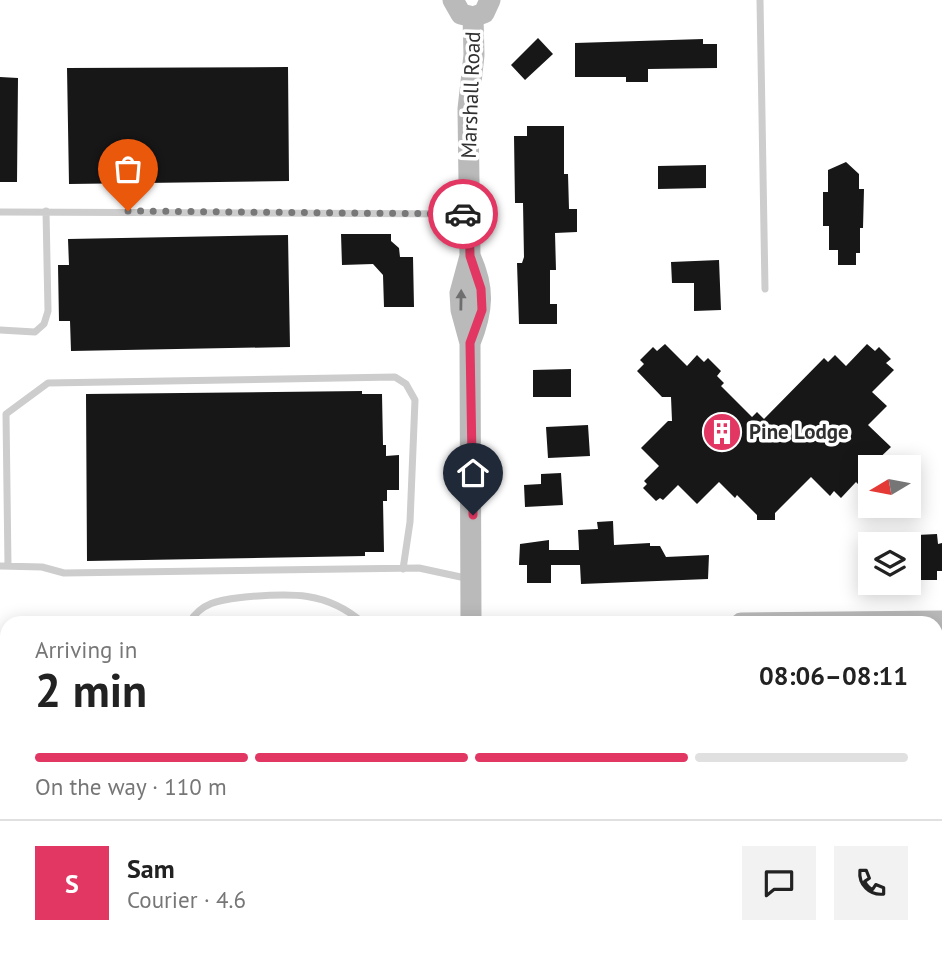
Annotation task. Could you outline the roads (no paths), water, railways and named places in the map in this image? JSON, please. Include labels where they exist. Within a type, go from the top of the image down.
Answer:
[{"type":"street","points":[[453,0],[461,13],[473,17],[484,12],[490,0]]},
{"type":"street","name":"Marshall Road","points":[[471,616],[473,539],[470,343],[482,310],[481,289],[470,256],[468,109],[474,55],[473,17]]},
{"type":"lane","points":[[760,0],[765,289]]},
{"type":"lane","points":[[0,330],[35,332],[44,324],[48,311],[46,211]]},
{"type":"lane","points":[[0,212],[469,214]]},
{"type":"lane","points":[[403,569],[410,522],[415,400],[407,384],[395,377],[48,383],[6,414],[4,566],[42,567],[64,573],[419,569],[470,579]]},
{"type":"lane","points":[[193,616],[197,610],[215,601],[291,593],[347,609],[355,616]]},
{"type":"place","name":"Pine Lodge","points":[[722,432]]}]
